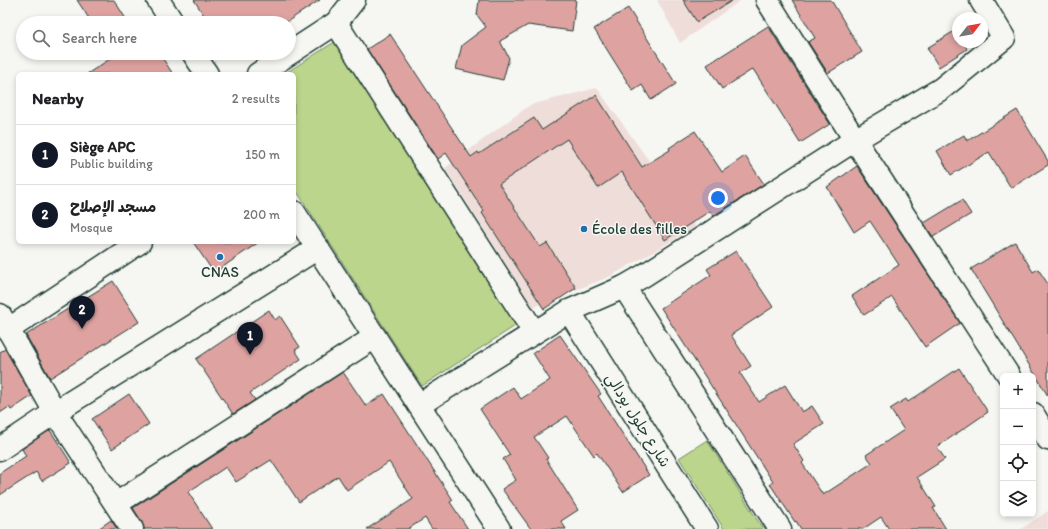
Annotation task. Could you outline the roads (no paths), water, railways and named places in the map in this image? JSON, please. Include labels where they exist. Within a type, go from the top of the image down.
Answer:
[{"type":"street","points":[[158,0],[168,16]]},
{"type":"street","points":[[296,49],[336,23],[354,0]]},
{"type":"street","points":[[766,0],[855,140],[1007,373]]},
{"type":"street","points":[[420,405],[569,311],[624,287],[855,140],[941,89],[1004,38],[981,0]]},
{"type":"street","points":[[336,23],[534,332]]},
{"type":"street","points":[[198,60],[206,72]]},
{"type":"street","points":[[261,72],[279,60]]},
{"type":"street","points":[[296,215],[499,529]]},
{"type":"street","points":[[132,529],[55,412],[4,322],[137,244]]},
{"type":"street","points":[[0,449],[55,412],[318,248]]},
{"type":"street","points":[[624,287],[780,529]]},
{"type":"street","name":"شارع جلول بودالي","points":[[569,311],[707,529]]},
{"type":"street","points":[[116,504],[375,337]]},
{"type":"street","points":[[1036,419],[1048,439]]},
{"type":"place","name":"École des filles","points":[[584,229]]},
{"type":"place","name":"CNAS","points":[[220,257]]},
{"type":"place","name":"مسجد الإصلاح","points":[[82,329]]},
{"type":"place","name":"Siège APC","points":[[250,355]]}]
